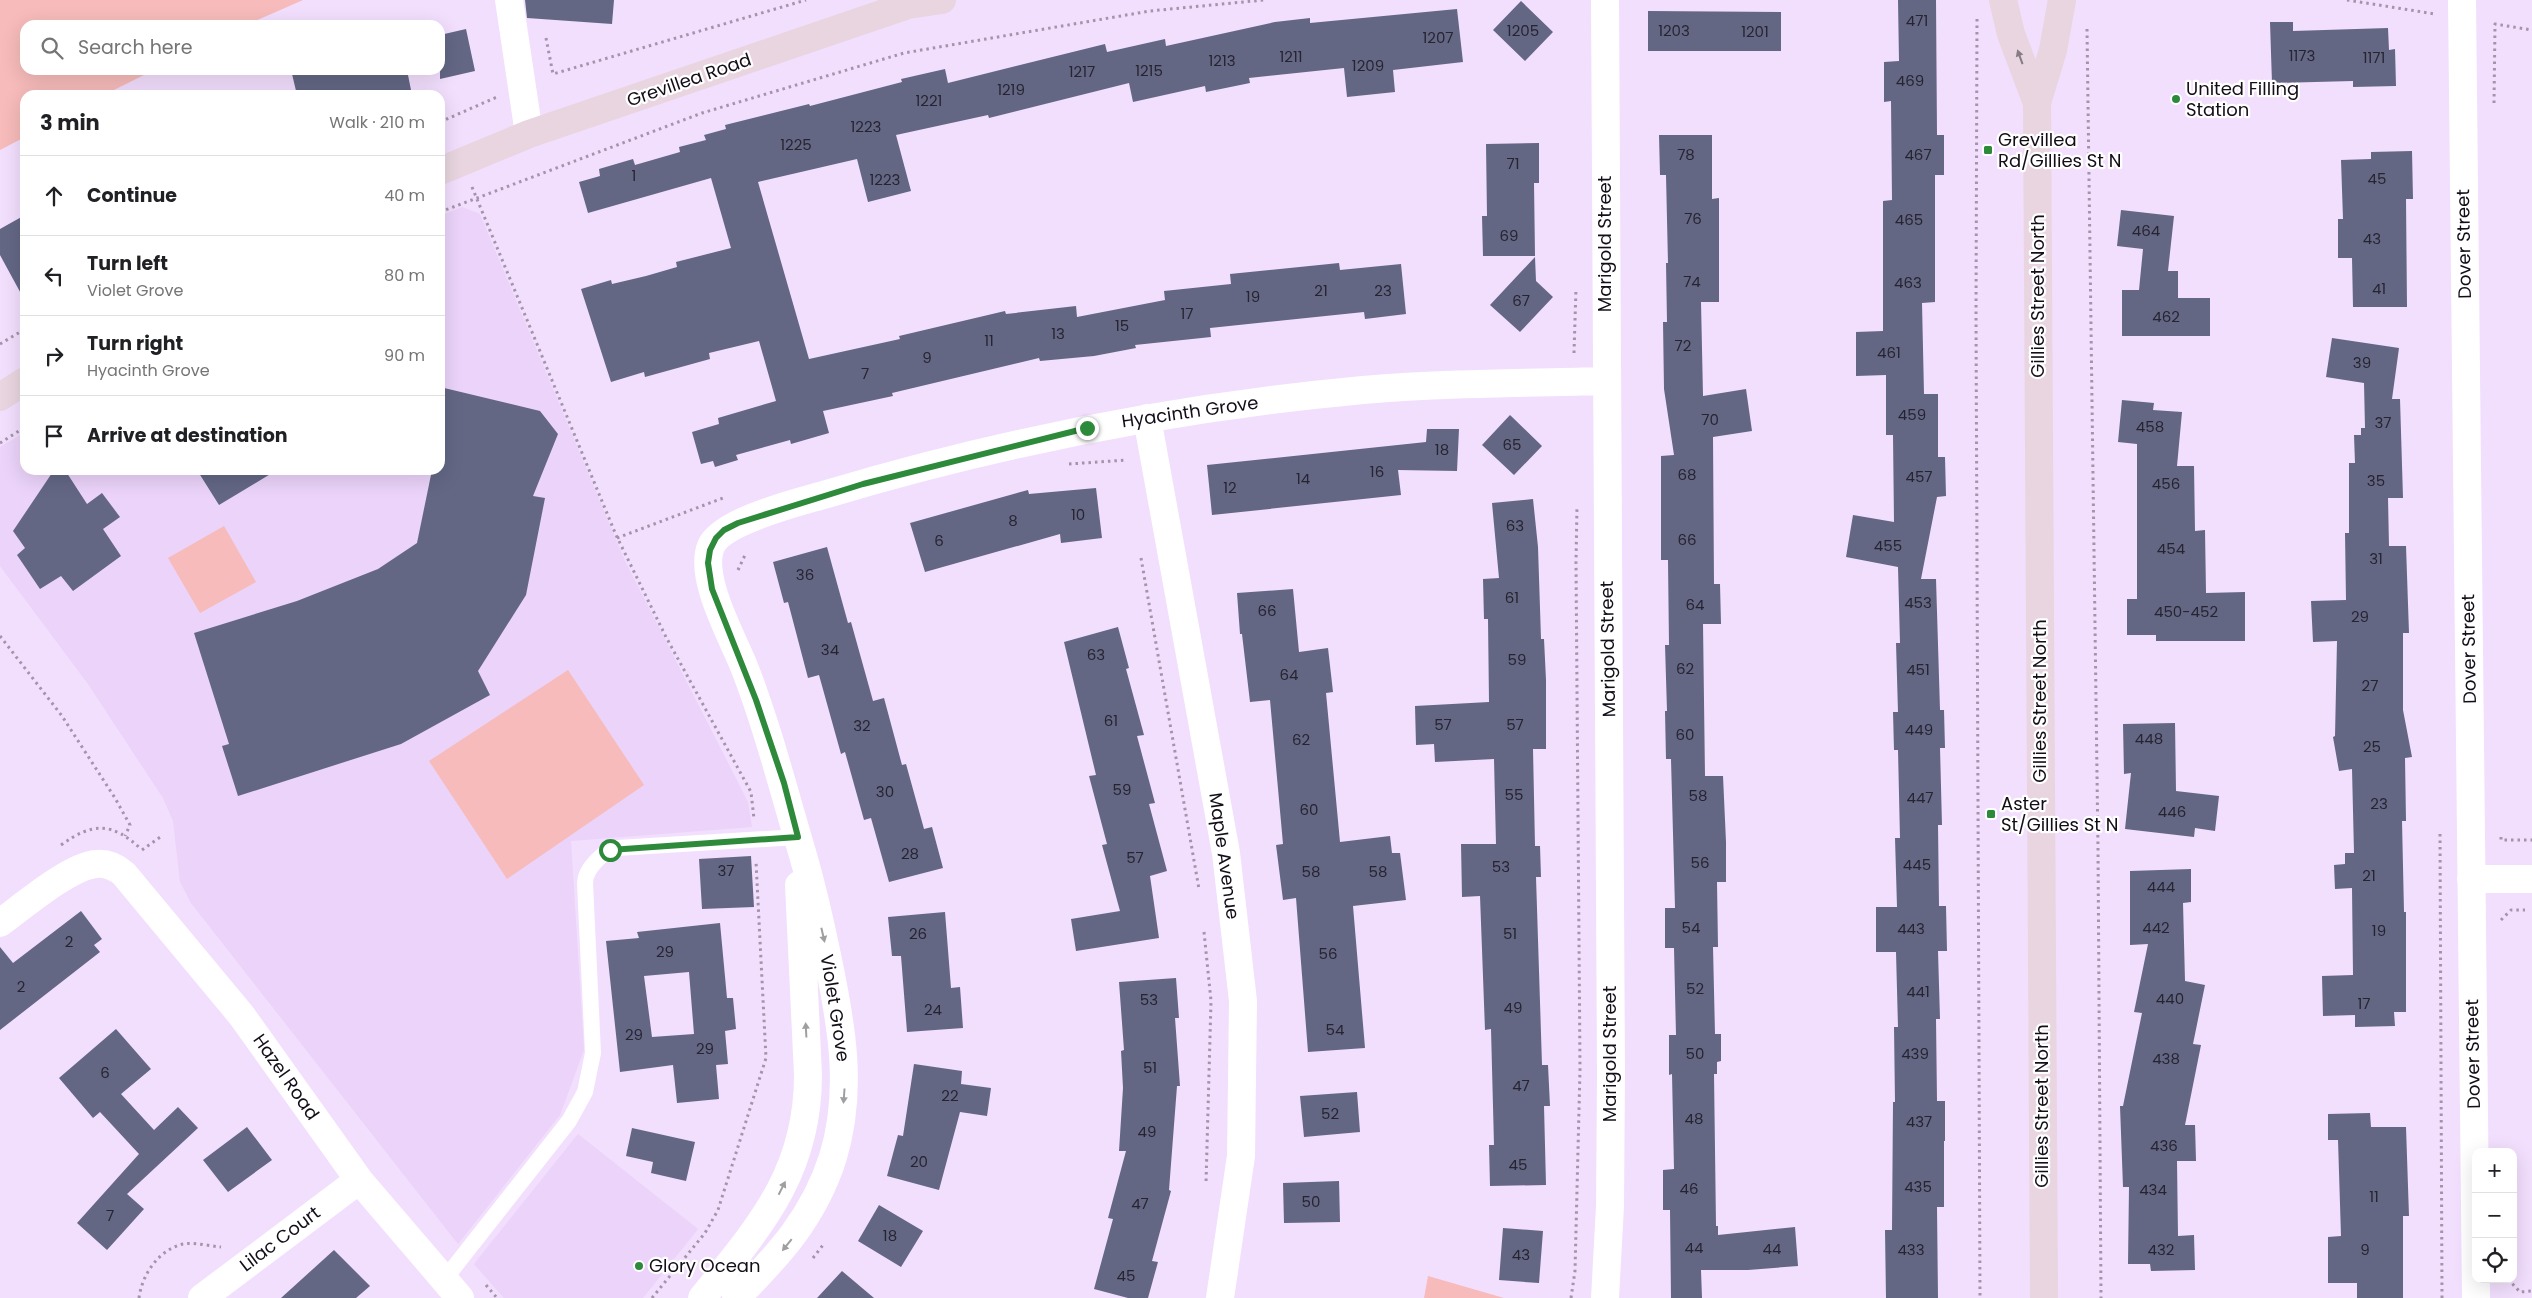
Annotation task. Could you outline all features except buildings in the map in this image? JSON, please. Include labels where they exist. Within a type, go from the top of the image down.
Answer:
[{"type":"main road","name":"Grevillea Road","points":[[452,165],[530,134],[908,3],[942,0]]},
{"type":"main road","name":"Gillies Street North","points":[[2003,0],[2012,34],[2037,103]]},
{"type":"main road","name":"Gillies Street North","points":[[2044,1298],[2037,103],[2053,50],[2062,0]]},
{"type":"main road","points":[[0,397],[20,384]]},
{"type":"street","points":[[509,0],[530,134]]},
{"type":"street","name":"Marigold Street","points":[[1604,1298],[1610,1206],[1611,1074],[1605,0]]},
{"type":"street","name":"Dover Street","points":[[2452,8],[2471,879],[2476,1298]]},
{"type":"street","name":"Hyacinth Grove","points":[[710,550],[716,538],[732,526],[816,498],[970,455],[1087,428],[1290,398],[1366,390],[1606,381]]},
{"type":"street","name":"Maple Avenue","points":[[1147,418],[1226,852],[1243,1001],[1241,1156],[1220,1298]]},
{"type":"street","name":"Violet Grove","points":[[710,550],[708,563],[712,589],[760,710],[784,783],[823,935],[840,1017],[845,1060],[842,1116],[832,1161],[822,1187],[799,1229],[769,1266],[736,1298]]},
{"type":"street","name":"Violet Grove","points":[[702,1298],[774,1204],[785,1185],[801,1136],[807,1101],[808,1074],[798,837]]},
{"type":"street","name":"Hazel Road","points":[[0,924],[74,871],[90,864],[105,864],[120,870],[242,1016],[359,1180],[452,1289]]},
{"type":"street","points":[[2471,879],[2532,878]]},
{"type":"street","name":"Lilac Court","points":[[202,1298],[359,1180]]},
{"type":"lane","points":[[452,1289],[569,1121],[585,1092],[593,1054],[585,883],[589,870],[601,857],[613,849],[798,837]]},
{"type":"path","points":[[553,74],[806,0]]},
{"type":"path","points":[[445,210],[702,113],[904,54],[1150,11],[1264,0]]},
{"type":"path","points":[[2346,0],[2452,8]]},
{"type":"path","points":[[1977,11],[1976,314],[1980,1298]]},
{"type":"path","points":[[2087,20],[2098,849],[2101,1298]]},
{"type":"path","points":[[2495,24],[2532,30]]},
{"type":"path","points":[[445,120],[497,96]]},
{"type":"path","points":[[452,165],[475,197],[616,535],[666,637],[751,792],[766,1058],[718,1210],[705,1233],[652,1298]]},
{"type":"path","points":[[0,344],[20,332]]},
{"type":"path","points":[[0,443],[20,430]]},
{"type":"path","points":[[1064,465],[1127,459],[1128,469]]},
{"type":"path","points":[[1572,1298],[1575,1271],[1580,1069],[1576,540],[1578,501]]},
{"type":"path","points":[[737,570],[748,550]]},
{"type":"path","points":[[1141,553],[1201,897]]},
{"type":"path","points":[[0,636],[62,716],[115,798],[130,825],[125,836]]},
{"type":"path","points":[[142,850],[163,835]]},
{"type":"path","points":[[2501,840],[2532,840]]},
{"type":"path","points":[[2440,879],[2442,1298]]},
{"type":"path","points":[[2511,910],[2532,910]]},
{"type":"path","points":[[1204,923],[1211,1001],[1210,1106],[1206,1192]]},
{"type":"path","points":[[139,1298],[147,1271],[172,1249],[190,1244],[224,1247]]},
{"type":"path","points":[[2512,1283],[2520,1292],[2532,1292]]},
{"type":"shaded area","points":[[0,0],[303,0],[257,20],[20,20],[20,75],[144,75],[114,90],[20,90],[20,140],[0,150]]},
{"type":"shaded area","points":[[462,207],[480,214],[625,561],[748,802],[752,827],[571,841],[584,1050],[560,1115],[458,1244],[191,903],[180,882],[173,821],[163,798],[88,684],[0,566],[0,447],[20,435],[20,475],[445,475],[445,214]]},
{"type":"shaded area","points":[[224,526],[256,582],[200,613],[168,558]]},
{"type":"shaded area","points":[[568,670],[644,785],[507,879],[429,761]]},
{"type":"shaded area","points":[[578,1134],[698,1229],[643,1298],[504,1298],[474,1264]]},
{"type":"shaded area","points":[[1428,1276],[1504,1298],[1424,1298]]},
{"type":"place","name":"United Filling Station","points":[[2176,99]]},
{"type":"place","name":"Grevillea Rd/Gillies St N","points":[[1988,150]]},
{"type":"place","name":"Aster St/Gillies St N","points":[[1991,814]]},
{"type":"place","name":"Glory Ocean","points":[[639,1266]]},
{"type":"route","points":[[610,850],[616,848],[798,837],[772,746],[733,639],[712,589],[708,572],[709,553],[712,544],[719,534],[738,523],[863,484],[970,455],[1087,428]]}]
